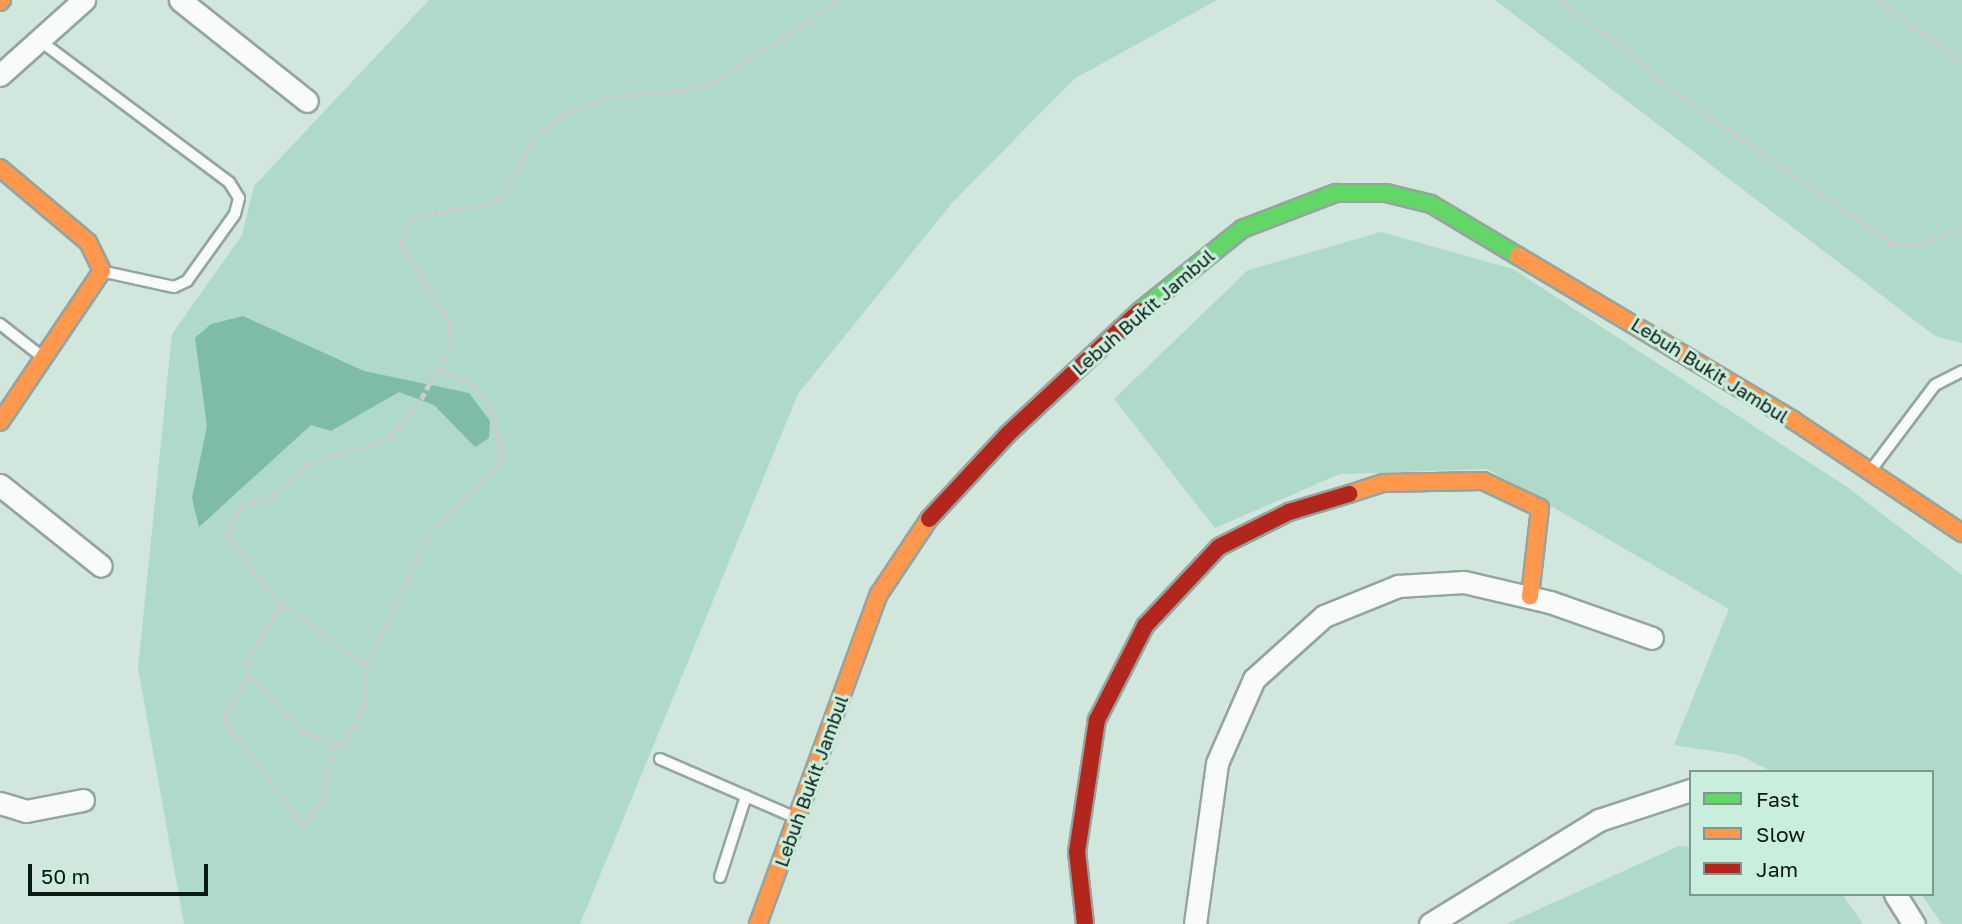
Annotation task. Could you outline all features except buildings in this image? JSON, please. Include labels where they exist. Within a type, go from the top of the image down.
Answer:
[{"type":"main road","points":[[0,168],[88,242],[102,271],[47,361],[0,422]]},
{"type":"main road","name":"Lebuh Bukit Jambul","points":[[758,924],[879,594],[908,542],[1008,434],[1147,304],[1242,229],[1287,208],[1336,193],[1386,193],[1431,204],[1871,470],[1962,533]]},
{"type":"main road","points":[[1085,924],[1077,852],[1097,720],[1145,626],[1219,547],[1289,512],[1382,483],[1483,481],[1540,508],[1530,596]]},
{"type":"street","points":[[0,75],[84,0]]},
{"type":"street","points":[[180,0],[307,101]]},
{"type":"street","points":[[0,485],[101,566]]},
{"type":"street","points":[[1195,924],[1217,763],[1254,679],[1324,616],[1398,586],[1464,582],[1530,596],[1652,638]]},
{"type":"street","points":[[1430,924],[1599,820],[1689,791]]},
{"type":"street","points":[[0,803],[26,811],[83,800]]},
{"type":"street","points":[[1896,896],[1914,924]]},
{"type":"lane","points":[[39,40],[229,181],[239,198],[235,214],[187,281],[174,287],[102,271]]},
{"type":"lane","points":[[0,324],[47,361]]},
{"type":"lane","points":[[1871,470],[1935,385],[1962,371]]},
{"type":"lane","points":[[660,759],[797,818]]},
{"type":"lane","points":[[720,877],[746,796]]},
{"type":"path","points":[[366,667],[283,606],[232,551],[228,519],[239,508],[272,497],[307,464],[390,439],[421,399],[451,344],[450,325],[401,244],[406,224],[417,216],[486,205],[504,195],[532,140],[559,116],[611,97],[695,89],[718,80],[839,0]]},
{"type":"path","points":[[1561,0],[1637,58],[1655,79],[1892,244],[1919,245],[1962,226]]},
{"type":"path","points":[[1877,0],[1962,62]]},
{"type":"path","points":[[248,676],[305,733],[333,747],[349,741],[363,711],[366,667],[428,535],[503,460],[491,409],[475,388],[438,368]]},
{"type":"path","points":[[283,606],[247,661],[248,676],[224,719],[302,825],[321,803],[333,747]]},
{"type":"shaded area","points":[[429,0],[1217,0],[1074,79],[952,203],[798,394],[580,924],[184,924],[138,668],[172,334],[242,235],[254,186]]},
{"type":"shaded area","points":[[1495,0],[1962,0],[1962,343],[1935,336]]},
{"type":"shaded area","points":[[1381,232],[1513,269],[1847,487],[1962,575],[1962,924],[1942,924],[1922,896],[1934,896],[1934,770],[1769,770],[1739,755],[1674,745],[1729,609],[1487,469],[1340,474],[1215,528],[1114,399],[1248,270]]},
{"type":"shaded area","points":[[243,316],[364,371],[469,393],[490,421],[489,438],[475,447],[434,405],[399,392],[331,431],[311,425],[199,527],[192,498],[207,426],[195,338],[211,324]]},
{"type":"shaded area","points":[[1679,846],[1689,847],[1689,896],[1843,896],[1863,924],[1506,924]]},
{"type":"traffic: fast","points":[[1140,311],[1242,229],[1336,193],[1386,193],[1431,204],[1518,256]]},
{"type":"traffic: slow","points":[[0,168],[88,242],[102,271],[0,422]]},
{"type":"traffic: slow","points":[[1518,256],[1793,420],[1962,533]]},
{"type":"traffic: slow","points":[[1349,494],[1383,483],[1483,481],[1540,508],[1530,596]]},
{"type":"traffic: slow","points":[[758,924],[879,594],[929,519]]},
{"type":"traffic: jam","points":[[929,519],[1008,434],[1140,311]]},
{"type":"traffic: jam","points":[[1085,924],[1077,852],[1097,720],[1145,626],[1219,547],[1289,512],[1349,494]]}]
